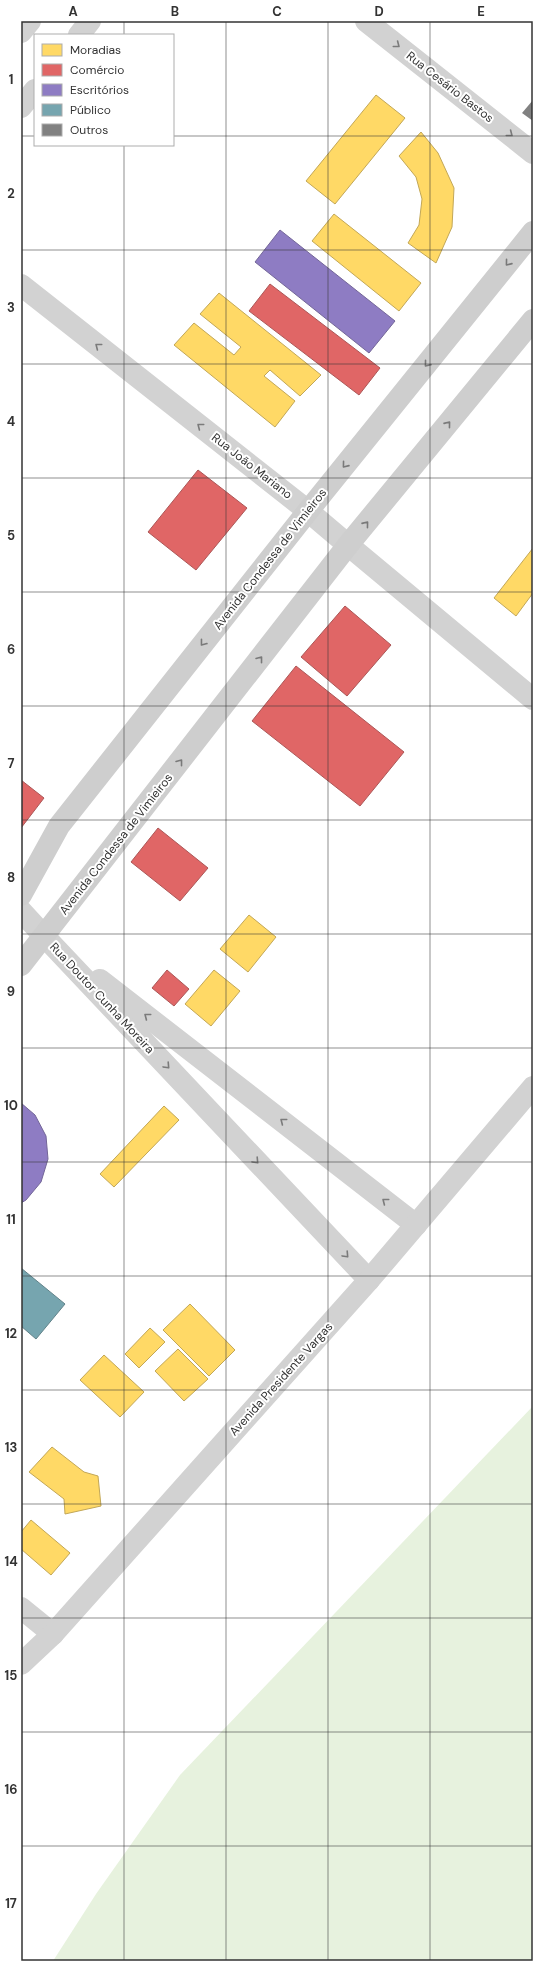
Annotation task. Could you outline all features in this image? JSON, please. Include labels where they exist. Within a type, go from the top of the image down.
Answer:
[{"type":"main road","name":"Avenida Condessa de Vimieiros","points":[[21,895],[59,826],[308,511],[533,232]]},
{"type":"main road","name":"Avenida Condessa de Vimieiros","points":[[21,965],[348,546],[533,320]]},
{"type":"street","points":[[21,32],[30,21]]},
{"type":"street","points":[[79,34],[90,21]]},
{"type":"street","name":"Rua Cesário Bastos","points":[[366,21],[533,153]]},
{"type":"street","points":[[21,107],[34,91]]},
{"type":"street","name":"Rua João Mariano","points":[[21,285],[308,511],[348,546],[533,699]]},
{"type":"street","points":[[21,911],[44,936]]},
{"type":"street","name":"Rua Doutor Cunha Moreira","points":[[44,936],[416,1225]]},
{"type":"street","name":"Rua Doutor Cunha Moreira","points":[[44,936],[369,1280]]},
{"type":"street","name":"Avenida Presidente Vargas","points":[[21,1664],[53,1634],[369,1280],[533,1087]]},
{"type":"street","points":[[21,1608],[53,1634]]},
{"type":"shaded area","points":[[533,1406],[533,1961],[53,1961],[96,1894],[180,1775]]},
{"type":"building: Moradias","points":[[376,95],[405,118],[335,204],[306,181]]},
{"type":"building: Moradias","points":[[421,132],[438,153],[454,188],[452,227],[436,263],[408,243],[419,225],[422,199],[416,177],[399,156]]},
{"type":"building: Moradias","points":[[334,214],[421,283],[399,311],[312,241]]},
{"type":"building: Moradias","points":[[219,293],[321,375],[300,396],[270,370],[264,376],[295,401],[275,427],[174,345],[194,323],[234,355],[241,347],[200,314]]},
{"type":"building: Moradias","points":[[533,548],[533,593],[516,616],[494,598]]},
{"type":"building: Moradias","points":[[249,915],[276,937],[248,972],[220,949]]},
{"type":"building: Moradias","points":[[214,970],[240,991],[211,1026],[185,1004]]},
{"type":"building: Moradias","points":[[164,1106],[179,1120],[114,1187],[100,1174]]},
{"type":"building: Moradias","points":[[190,1304],[235,1350],[209,1376],[163,1330]]},
{"type":"building: Moradias","points":[[150,1328],[165,1342],[139,1368],[125,1354]]},
{"type":"building: Moradias","points":[[178,1349],[208,1379],[184,1401],[155,1371]]},
{"type":"building: Moradias","points":[[104,1355],[144,1392],[120,1417],[80,1380]]},
{"type":"building: Moradias","points":[[52,1447],[84,1472],[98,1476],[101,1506],[65,1514],[64,1499],[29,1472]]},
{"type":"building: Moradias","points":[[31,1520],[70,1553],[51,1575],[21,1549],[21,1532]]},
{"type":"building: Comércio","points":[[270,284],[380,368],[359,395],[249,311]]},
{"type":"building: Comércio","points":[[198,470],[247,508],[196,570],[148,532]]},
{"type":"building: Comércio","points":[[345,606],[391,645],[347,696],[301,657]]},
{"type":"building: Comércio","points":[[296,666],[404,752],[360,806],[252,721]]},
{"type":"building: Comércio","points":[[21,780],[44,798],[21,828]]},
{"type":"building: Comércio","points":[[158,828],[208,868],[180,901],[131,862]]},
{"type":"building: Comércio","points":[[167,970],[189,989],[174,1006],[152,988]]},
{"type":"building: Escritórios","points":[[280,230],[395,321],[369,353],[255,262]]},
{"type":"building: Escritórios","points":[[21,1103],[35,1115],[46,1136],[48,1159],[41,1182],[26,1200],[21,1203]]},
{"type":"building: Público","points":[[21,1268],[65,1304],[36,1339],[21,1326]]},
{"type":"building: Outros","points":[[533,100],[533,121],[522,113]]}]
